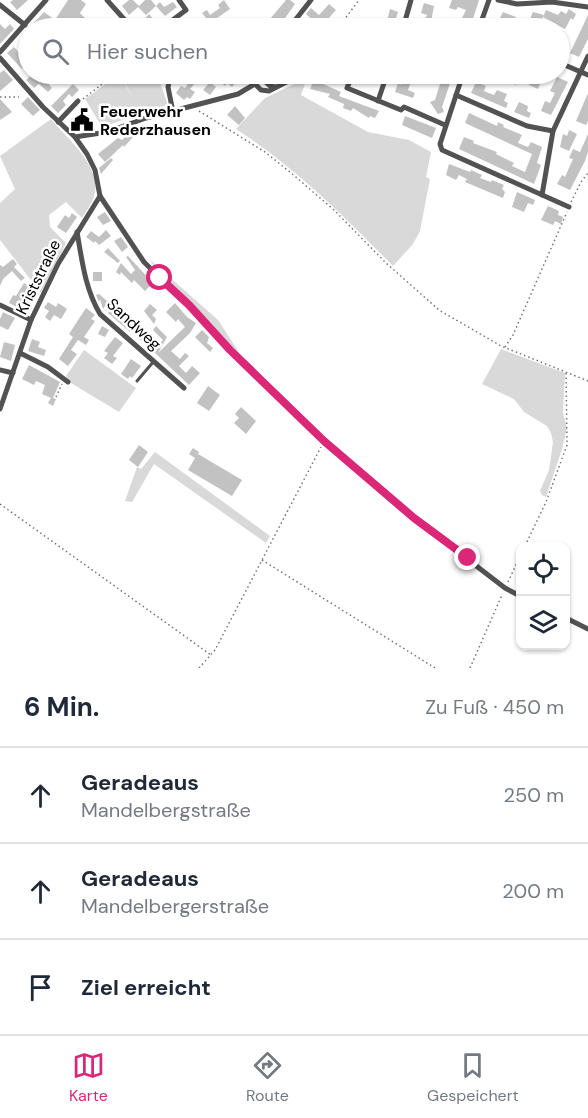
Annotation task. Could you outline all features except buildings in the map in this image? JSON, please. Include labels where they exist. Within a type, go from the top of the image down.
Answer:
[{"type":"street","points":[[31,18],[46,0]]},
{"type":"street","points":[[107,0],[123,18]]},
{"type":"street","points":[[175,18],[186,10],[179,0]]},
{"type":"street","points":[[297,18],[311,0]]},
{"type":"street","points":[[406,18],[411,0]]},
{"type":"street","points":[[483,18],[489,0]]},
{"type":"street","points":[[498,0],[517,4],[552,2],[588,7]]},
{"type":"street","points":[[0,5],[18,19]]},
{"type":"street","points":[[0,52],[18,33]]},
{"type":"street","points":[[542,195],[553,131],[588,56]]},
{"type":"street","points":[[0,58],[18,78]]},
{"type":"street","points":[[570,67],[588,75]]},
{"type":"street","points":[[24,84],[75,137],[87,154],[94,170],[100,196],[144,262],[324,441],[414,518],[505,588],[516,594]]},
{"type":"street","points":[[169,84],[173,112]]},
{"type":"street","points":[[75,137],[107,132],[238,94],[253,84]]},
{"type":"street","points":[[266,84],[275,87],[281,84]]},
{"type":"street","points":[[348,84],[347,88],[401,110],[404,107],[445,125]]},
{"type":"street","points":[[378,101],[384,84]]},
{"type":"street","points":[[460,84],[445,125],[440,144],[442,150],[569,207]]},
{"type":"street","points":[[456,95],[527,126],[553,131]]},
{"type":"street","points":[[58,122],[78,101]]},
{"type":"street","name":"Kriststraße","points":[[0,409],[31,320],[58,264],[100,196]]},
{"type":"street","name":"Sandweg","points":[[77,232],[86,281],[92,301],[100,314],[184,388]]},
{"type":"street","points":[[0,305],[31,320]]},
{"type":"street","points":[[20,353],[48,367],[66,380]]},
{"type":"street","points":[[0,369],[13,372]]},
{"type":"street","points":[[570,620],[588,629]]},
{"type":"lane","points":[[137,381],[154,361]]},
{"type":"path","points":[[346,18],[359,0]]},
{"type":"path","points":[[78,101],[102,84]]},
{"type":"path","points":[[0,97],[19,97]]},
{"type":"path","points":[[194,106],[265,152],[290,172],[334,210],[386,263],[439,310],[505,347],[588,381]]},
{"type":"path","points":[[505,347],[513,335],[569,207],[588,173]]},
{"type":"path","points":[[527,542],[546,502],[567,445],[566,372]]},
{"type":"path","points":[[56,397],[66,380]]},
{"type":"path","points":[[199,668],[215,650],[324,441]]},
{"type":"path","points":[[0,504],[211,654]]},
{"type":"path","points":[[261,560],[435,668]]},
{"type":"path","points":[[470,668],[516,565]]},
{"type":"shaded area","points":[[105,84],[125,84],[134,100],[125,84],[161,84],[168,105],[102,127],[85,99]]},
{"type":"shaded area","points":[[294,84],[305,84],[301,95],[368,132],[409,140],[431,152],[426,177],[430,179],[420,231],[413,244],[393,266],[299,176],[236,129],[265,98]]},
{"type":"shaded area","points":[[51,119],[87,161],[95,181],[95,192],[82,218],[66,202],[49,215],[50,227],[66,243],[41,293],[0,240],[0,203],[15,189],[0,156]]},
{"type":"shaded area","points":[[149,259],[218,320],[254,371],[194,305],[163,278]]},
{"type":"shaded area","points":[[501,349],[565,373],[563,413],[567,428],[546,497],[540,491],[549,470],[553,442],[551,433],[547,426],[524,412],[514,399],[482,384]]},
{"type":"shaded area","points":[[84,350],[136,388],[119,412],[71,383],[66,376]]},
{"type":"shaded area","points":[[155,452],[270,536],[266,543],[154,464],[132,502],[125,501],[137,467],[141,469]]},
{"type":"place","name":"Feuerwehr Rederzhausen","points":[[82,120]]},
{"type":"route","points":[[160,278],[324,441],[414,518],[468,558]]}]
